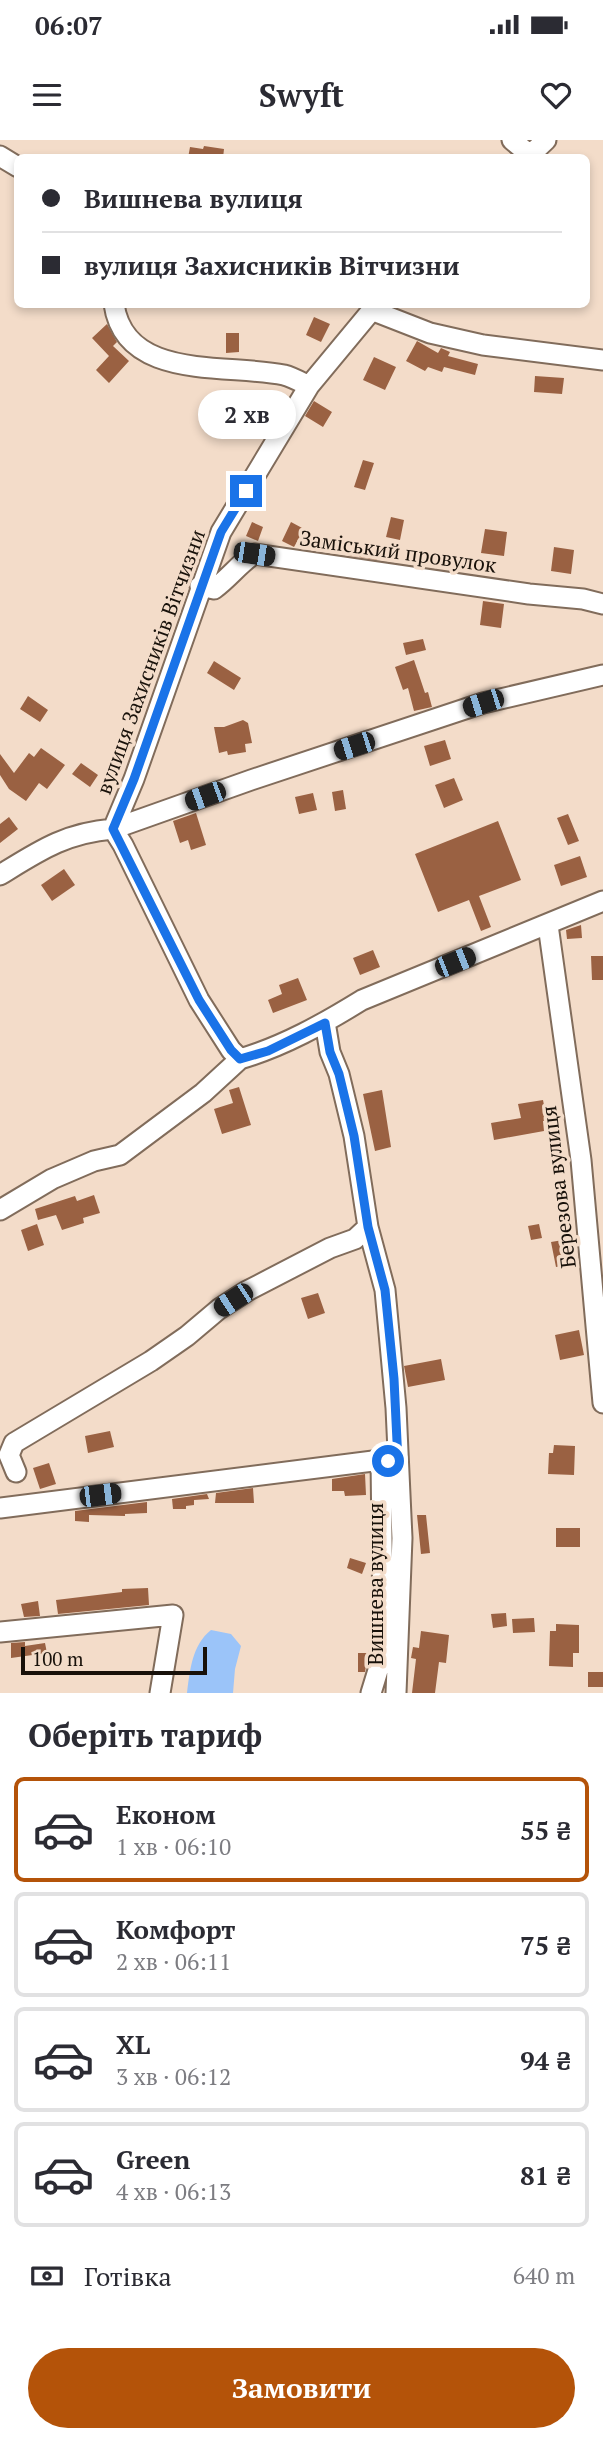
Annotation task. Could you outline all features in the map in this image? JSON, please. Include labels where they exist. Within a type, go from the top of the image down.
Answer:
[{"type":"street","points":[[512,140],[527,154]]},
{"type":"street","points":[[531,154],[546,140]]},
{"type":"street","points":[[114,308],[116,323],[129,341],[154,356],[186,366],[286,375],[309,386]]},
{"type":"street","name":"вулиця Захисників Вітчизни","points":[[113,829],[134,779],[221,532],[309,386],[373,308]]},
{"type":"street","points":[[376,308],[430,333],[483,345],[603,360]]},
{"type":"street","name":"Заміський провулок","points":[[200,586],[215,589],[254,554],[529,594],[583,599],[603,604]]},
{"type":"street","name":"вулиця Захисників Вітчизни","points":[[0,876],[49,845],[89,831],[113,829],[483,703],[603,675]]},
{"type":"street","points":[[113,829],[199,1000],[231,1050],[240,1059]]},
{"type":"street","points":[[0,1210],[51,1179],[93,1161],[120,1155],[203,1093],[240,1059],[268,1051],[325,1023],[362,1000],[603,901]]},
{"type":"street","name":"Березова вулиця","points":[[548,925],[581,1160],[603,1403]]},
{"type":"street","name":"Вишнева вулиця","points":[[325,1023],[330,1052],[339,1074],[354,1136],[368,1227],[385,1290],[394,1379],[390,1461],[402,1538],[396,1693]]},
{"type":"street","points":[[16,1472],[9,1455],[15,1443],[151,1361],[247,1291],[330,1248],[355,1239],[368,1227]]},
{"type":"street","points":[[0,1508],[390,1461],[379,1667],[366,1692]]},
{"type":"street","points":[[0,1632],[173,1615],[160,1693]]},
{"type":"water","points":[[211,1630],[231,1634],[241,1646],[233,1693],[187,1693],[196,1650]]},
{"type":"building","points":[[204,146],[224,149],[223,154],[189,154],[190,147],[203,149]]},
{"type":"building","points":[[314,317],[330,324],[321,342],[306,335]]},
{"type":"building","points":[[107,324],[117,342],[113,346],[129,361],[109,383],[96,370],[109,356],[92,338]]},
{"type":"building","points":[[226,333],[239,333],[239,352],[226,353]]},
{"type":"building","points":[[417,341],[438,353],[441,348],[450,352],[448,356],[478,364],[475,375],[444,367],[442,372],[428,367],[425,371],[406,361]]},
{"type":"building","points":[[374,357],[396,367],[385,390],[363,380]]},
{"type":"building","points":[[535,376],[564,378],[562,394],[534,392]]},
{"type":"building","points":[[232,400],[247,404],[245,411],[250,412],[246,427],[225,421]]},
{"type":"building","points":[[314,401],[332,412],[323,427],[305,416]]},
{"type":"building","points":[[363,460],[374,463],[365,490],[354,487]]},
{"type":"building","points":[[391,517],[404,520],[400,540],[386,537]]},
{"type":"building","points":[[252,522],[263,527],[258,541],[246,536]]},
{"type":"building","points":[[291,522],[304,529],[294,547],[282,541]]},
{"type":"building","points":[[485,529],[507,532],[504,556],[481,553]]},
{"type":"building","points":[[351,542],[380,550],[377,560],[347,555]]},
{"type":"building","points":[[554,547],[574,550],[571,574],[551,571]]},
{"type":"building","points":[[483,601],[504,604],[501,628],[480,625]]},
{"type":"building","points":[[423,639],[426,650],[406,655],[403,643]]},
{"type":"building","points":[[414,660],[432,707],[414,711],[408,688],[403,690],[395,667]]},
{"type":"building","points":[[214,661],[241,678],[234,690],[207,673]]},
{"type":"building","points":[[28,696],[48,710],[40,722],[20,709]]},
{"type":"building","points":[[243,720],[248,723],[252,743],[245,744],[246,752],[228,755],[227,751],[219,753],[214,727],[224,727]]},
{"type":"building","points":[[445,740],[451,759],[430,766],[424,746]]},
{"type":"building","points":[[41,748],[65,765],[47,789],[39,783],[26,801],[9,789],[0,775],[0,754],[14,773],[29,753],[34,757]]},
{"type":"building","points":[[81,763],[98,775],[90,787],[72,774]]},
{"type":"building","points":[[454,778],[463,800],[444,808],[435,785]]},
{"type":"building","points":[[343,790],[346,809],[335,811],[332,792]]},
{"type":"building","points":[[313,793],[317,810],[299,814],[295,797]]},
{"type":"building","points":[[196,813],[206,845],[191,850],[188,840],[180,843],[173,821]]},
{"type":"building","points":[[568,814],[579,841],[568,845],[557,818]]},
{"type":"building","points":[[9,817],[18,829],[0,843],[0,824]]},
{"type":"building","points":[[498,821],[521,880],[479,896],[491,927],[481,931],[469,900],[438,912],[415,854]]},
{"type":"building","points":[[580,856],[587,877],[561,886],[554,865]]},
{"type":"building","points":[[64,869],[75,885],[52,901],[41,885]]},
{"type":"building","points":[[581,925],[582,938],[567,939],[566,930]]},
{"type":"building","points":[[373,950],[380,967],[360,975],[353,958]]},
{"type":"building","points":[[591,956],[603,956],[603,980],[592,980]]},
{"type":"building","points":[[298,978],[307,1000],[273,1013],[268,1000],[282,994],[279,985]]},
{"type":"building","points":[[239,1087],[251,1125],[222,1134],[214,1109],[233,1103],[229,1090]]},
{"type":"building","points":[[382,1090],[391,1147],[375,1151],[363,1094]]},
{"type":"building","points":[[543,1100],[547,1121],[543,1121],[544,1131],[494,1140],[491,1123],[521,1118],[518,1104]]},
{"type":"building","points":[[94,1195],[100,1213],[83,1218],[84,1223],[62,1230],[56,1215],[38,1220],[35,1209],[75,1196],[77,1201]]},
{"type":"building","points":[[37,1224],[44,1245],[28,1251],[21,1230]]},
{"type":"building","points":[[539,1224],[542,1238],[531,1240],[528,1226]]},
{"type":"building","points":[[569,1239],[573,1264],[556,1267],[551,1242]]},
{"type":"building","points":[[318,1293],[325,1313],[308,1319],[301,1298]]},
{"type":"building","points":[[579,1330],[584,1355],[560,1360],[555,1335]]},
{"type":"building","points":[[441,1359],[445,1380],[408,1387],[404,1366]]},
{"type":"building","points":[[110,1431],[114,1447],[88,1453],[85,1436]]},
{"type":"building","points":[[554,1445],[575,1446],[574,1475],[548,1474],[549,1453],[553,1453]]},
{"type":"building","points":[[49,1463],[56,1484],[40,1489],[33,1468]]},
{"type":"building","points":[[365,1474],[366,1495],[345,1496],[344,1491],[332,1491],[332,1479]]},
{"type":"building","points":[[253,1488],[254,1503],[215,1503],[216,1493]]},
{"type":"building","points":[[207,1494],[209,1499],[194,1500],[194,1505],[186,1506],[186,1509],[173,1509],[172,1499]]},
{"type":"building","points":[[147,1502],[147,1513],[125,1516],[89,1515],[89,1522],[75,1521],[75,1511]]},
{"type":"building","points":[[417,1515],[426,1515],[430,1553],[421,1554]]},
{"type":"building","points":[[556,1528],[580,1528],[580,1547],[556,1547]]},
{"type":"building","points":[[350,1558],[366,1563],[362,1574],[347,1568]]},
{"type":"building","points":[[148,1588],[149,1605],[58,1614],[56,1600],[122,1592],[122,1589]]},
{"type":"building","points":[[38,1601],[40,1616],[24,1617],[21,1604]]},
{"type":"building","points":[[506,1613],[507,1626],[493,1628],[491,1614]]},
{"type":"building","points":[[534,1618],[535,1632],[513,1633],[512,1619]]},
{"type":"building","points":[[556,1624],[579,1625],[579,1653],[573,1653],[573,1667],[549,1666],[550,1631],[556,1631]]},
{"type":"building","points":[[421,1631],[449,1635],[446,1663],[439,1662],[435,1693],[412,1693],[416,1659],[411,1658],[413,1647],[419,1648]]},
{"type":"building","points":[[25,1642],[25,1646],[45,1643],[47,1653],[11,1658],[11,1643]]},
{"type":"building","points":[[358,1653],[368,1653],[365,1672],[358,1672]]},
{"type":"building","points":[[588,1672],[603,1672],[603,1687],[588,1687]]},
{"type":"route","points":[[246,491],[221,532],[134,779],[113,829],[179,964],[231,1050],[240,1059],[268,1051],[325,1023],[330,1052],[339,1074],[354,1136],[368,1227],[385,1290],[394,1379],[398,1462],[388,1461]]}]
